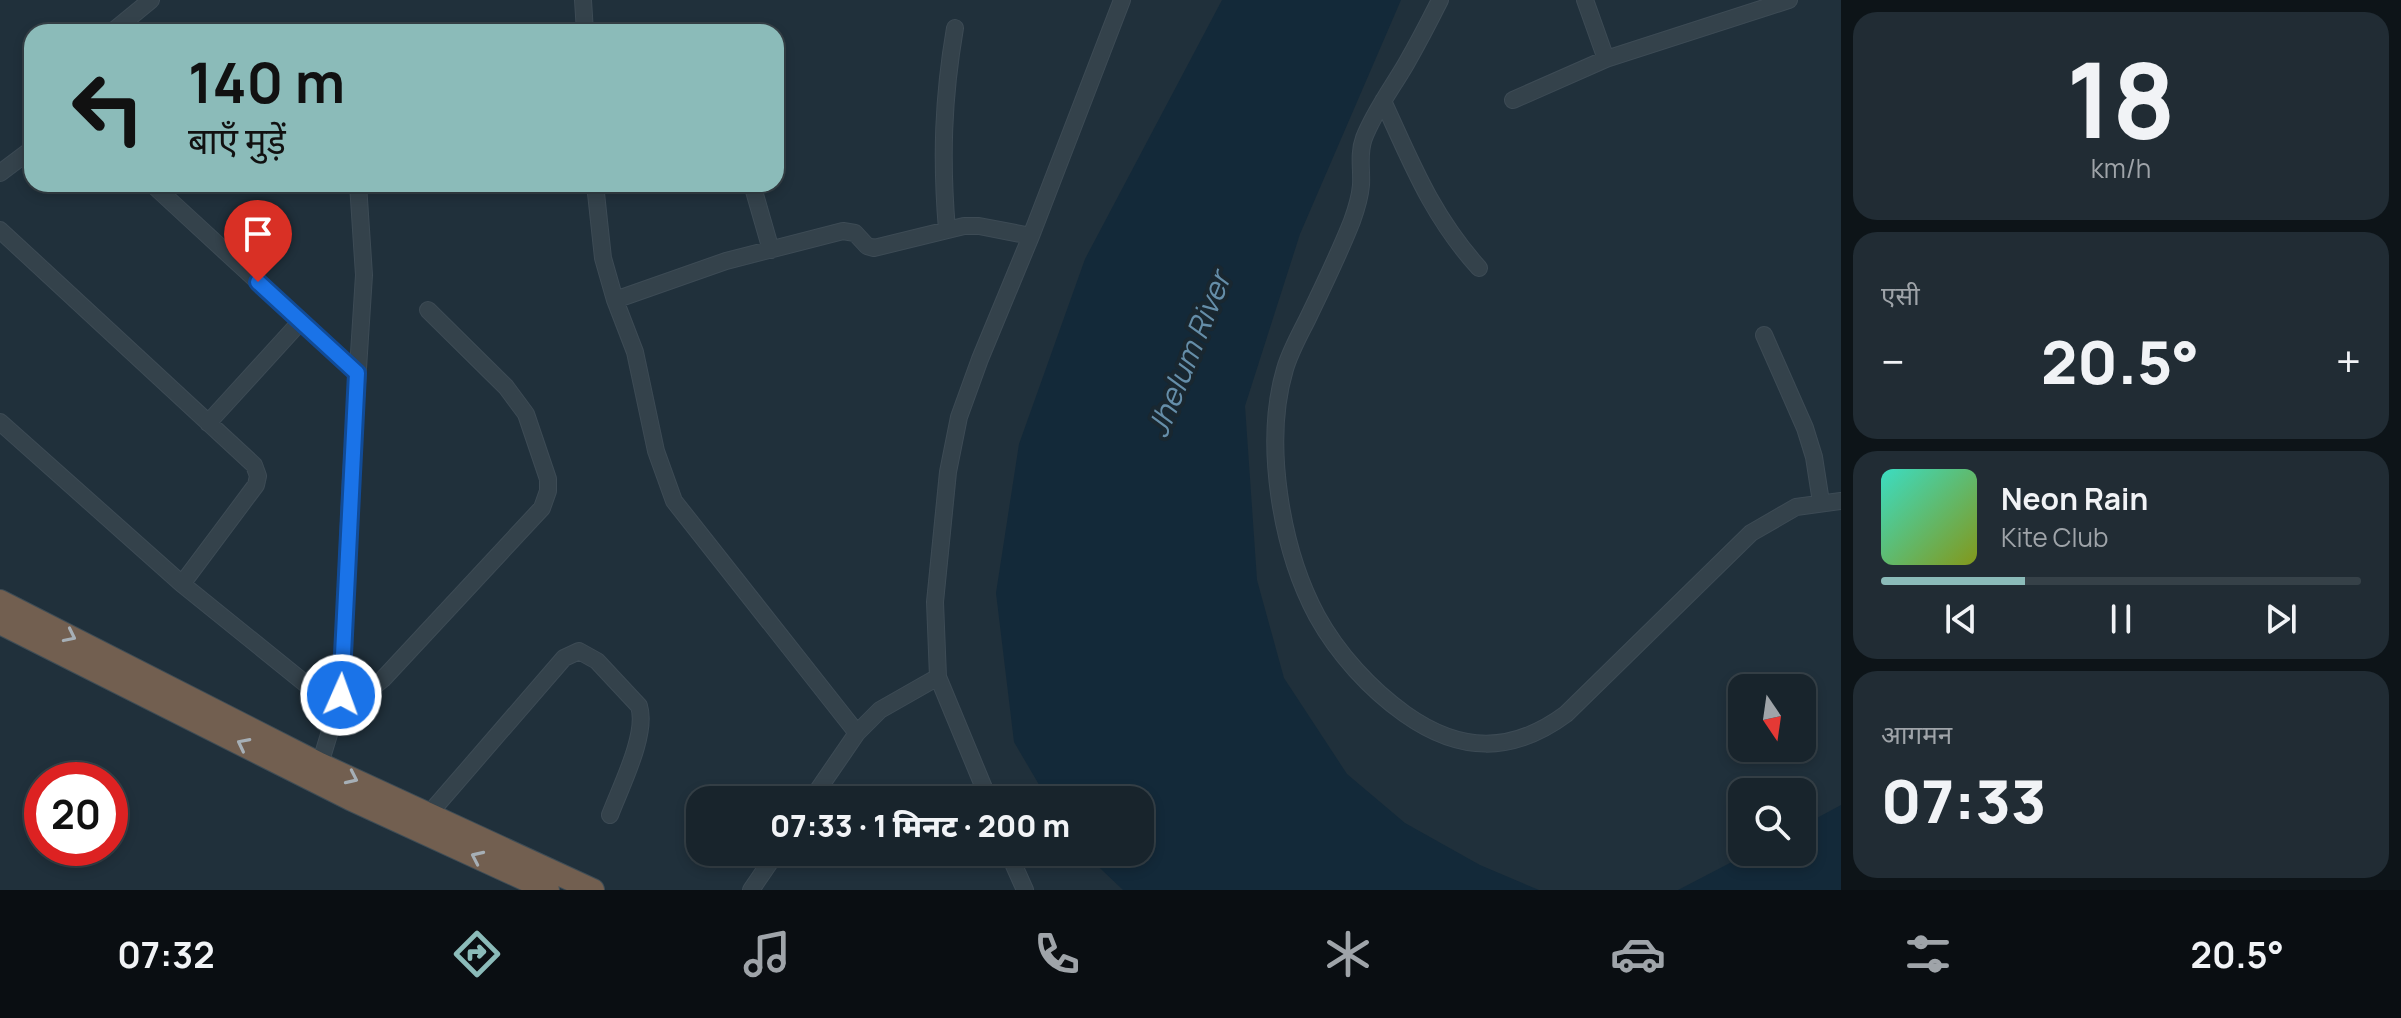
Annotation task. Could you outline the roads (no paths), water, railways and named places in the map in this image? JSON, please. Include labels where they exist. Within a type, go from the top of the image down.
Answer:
[{"type":"highway","points":[[0,601],[316,771]]},
{"type":"highway","points":[[0,623],[422,822],[548,890]]},
{"type":"highway","points":[[422,822],[593,890]]},
{"type":"street","points":[[583,0],[584,24]]},
{"type":"street","points":[[983,786],[938,677],[935,602],[948,472],[959,417],[980,359],[1122,0]]},
{"type":"street","points":[[1440,0],[1363,140],[1361,186],[1352,220],[1288,359],[1280,388],[1276,445],[1279,489],[1287,533],[1299,574],[1317,615],[1338,649],[1394,706],[1423,727],[1449,739],[1475,744],[1524,739],[1546,729],[1591,691],[1751,533],[1796,507],[1841,501]]},
{"type":"street","points":[[1585,0],[1606,59]]},
{"type":"street","points":[[1513,100],[1606,59],[1754,6],[1789,0]]},
{"type":"street","points":[[120,24],[142,3]]},
{"type":"street","points":[[947,230],[942,126],[955,28]]},
{"type":"street","points":[[1383,101],[1438,216],[1479,268]]},
{"type":"street","points":[[0,173],[24,155]]},
{"type":"street","points":[[161,192],[357,373]]},
{"type":"street","points":[[316,771],[338,710],[364,275],[359,192]]},
{"type":"street","points":[[596,192],[603,258],[635,352],[656,451],[674,501],[857,733]]},
{"type":"street","points":[[754,192],[771,250]]},
{"type":"street","points":[[615,300],[726,261],[843,231],[855,233],[867,246],[874,248],[947,230],[979,226],[1031,236]]},
{"type":"street","points":[[0,230],[254,465],[258,476],[256,485],[182,584]]},
{"type":"street","points":[[338,710],[347,708],[383,679],[542,508],[548,491],[548,479],[526,414],[506,387],[428,310]]},
{"type":"street","points":[[208,423],[301,321]]},
{"type":"street","points":[[1764,335],[1805,428],[1814,457],[1821,502]]},
{"type":"street","points":[[0,422],[182,584],[338,710]]},
{"type":"street","points":[[422,822],[564,658],[579,651],[597,661],[639,706],[642,714],[641,730],[610,815]]},
{"type":"street","points":[[821,786],[857,733],[880,710],[938,677]]},
{"type":"street","points":[[751,890],[767,866]]},
{"type":"street","points":[[1014,866],[1025,890]]},
{"type":"water","name":"Jhelum River","points":[[1222,0],[1401,0],[1300,234],[1245,406],[1257,580],[1284,678],[1347,774],[1405,823],[1480,865],[1539,890],[1123,890],[1098,866],[1154,866],[1154,786],[1040,786],[1014,742],[996,593],[1019,444],[1085,259]]},
{"type":"water","points":[[1841,805],[1841,890],[1678,890],[1728,864],[1816,866],[1816,818]]}]
